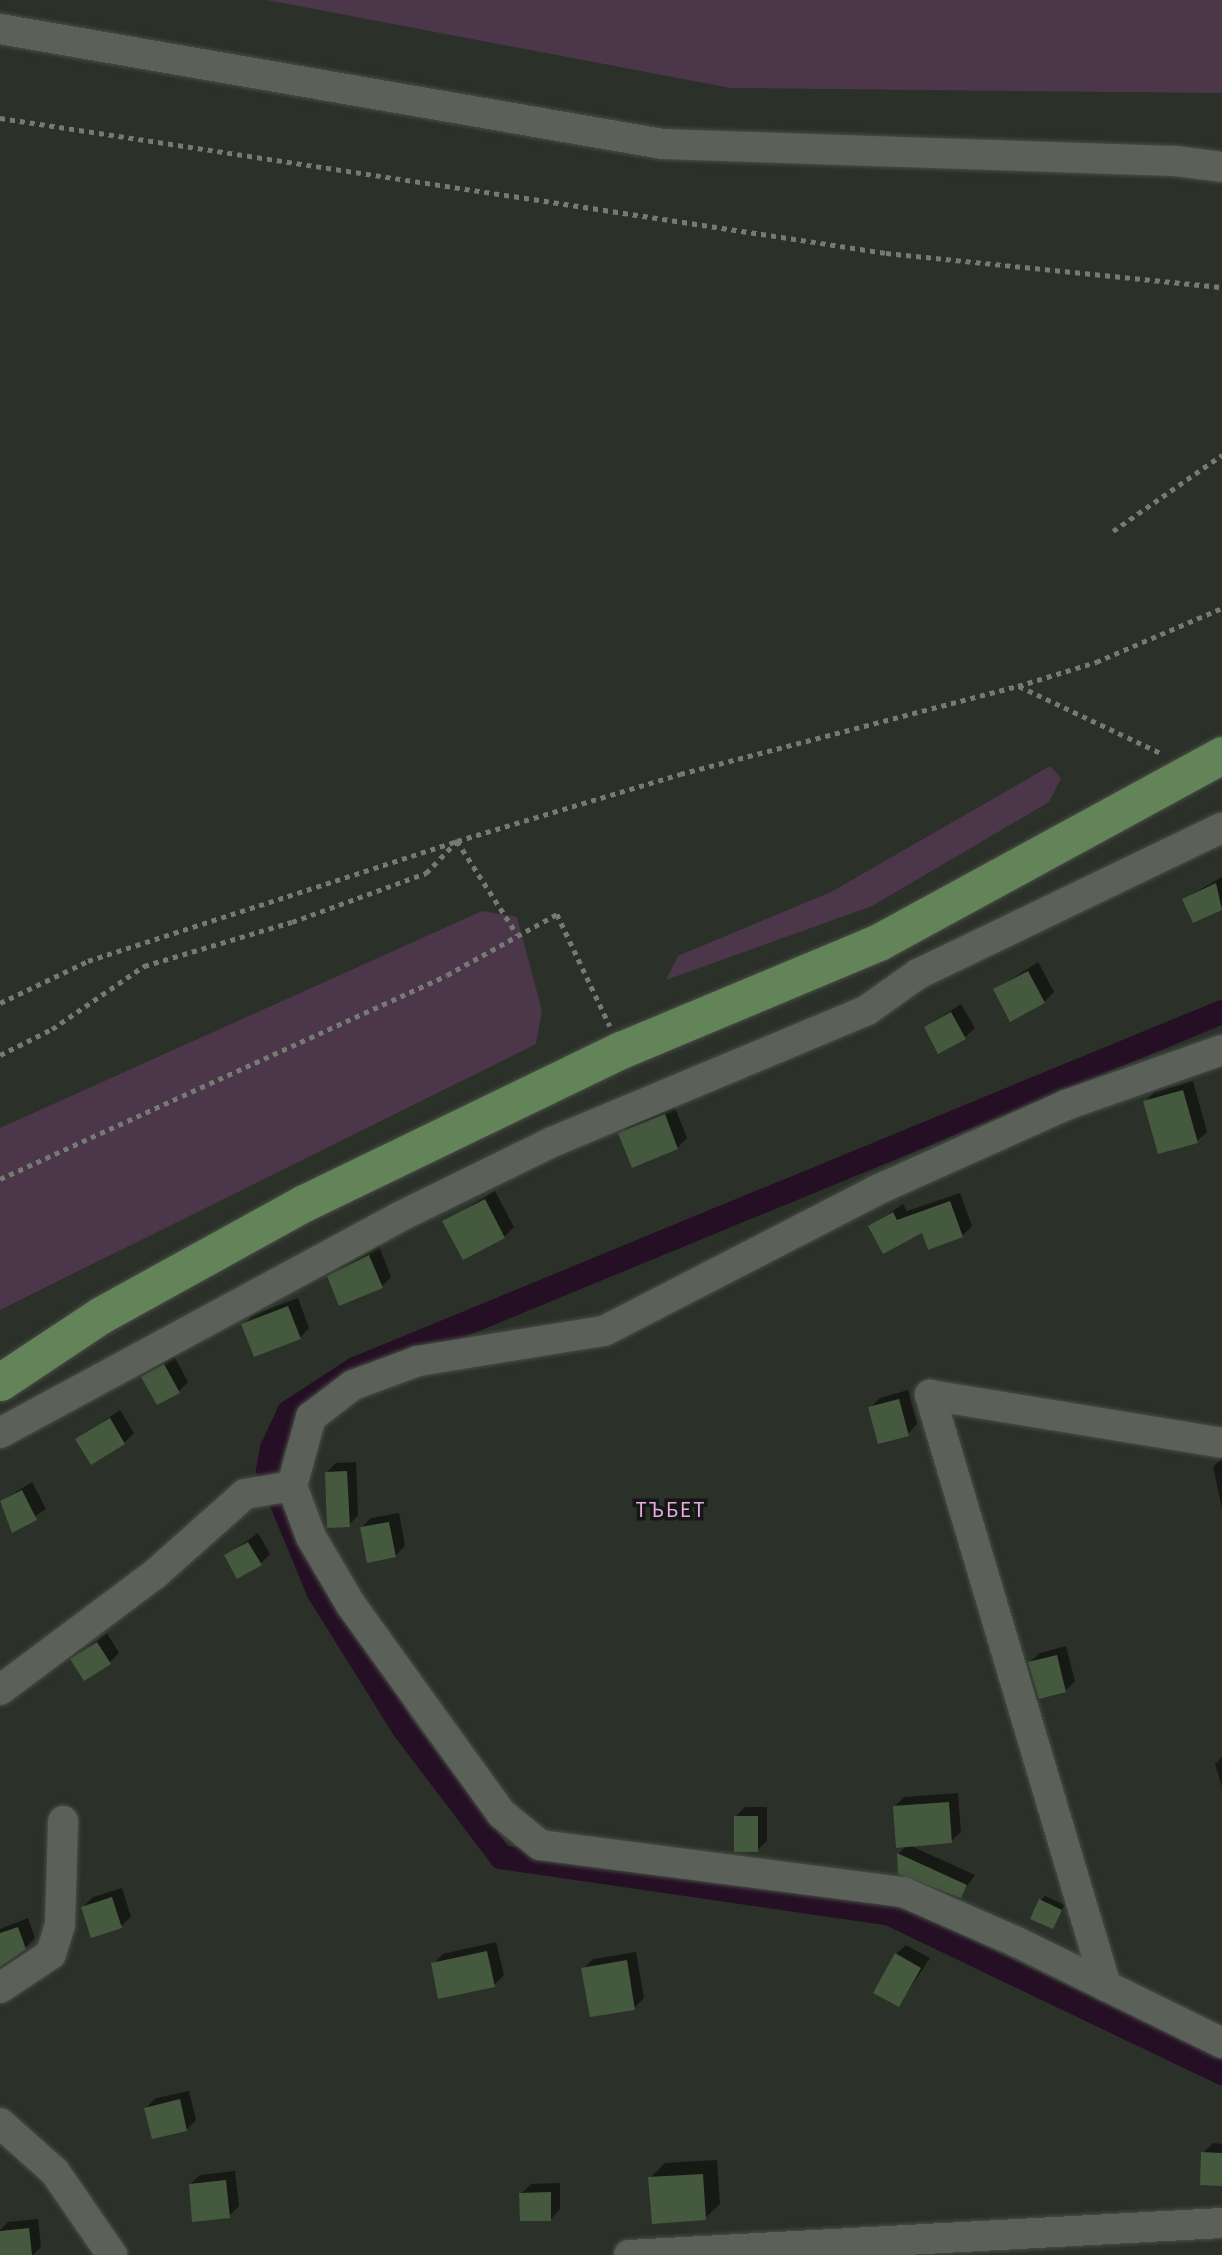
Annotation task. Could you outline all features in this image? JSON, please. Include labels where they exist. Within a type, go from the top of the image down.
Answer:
[{"type":"main road","points":[[0,1382],[102,1315],[304,1203],[621,1050],[879,942],[1209,762]]},
{"type":"street","points":[[0,29],[662,144],[1175,161],[1222,167]]},
{"type":"street","points":[[0,1433],[397,1218],[552,1142],[867,1010],[918,974],[1222,828]]},
{"type":"street","points":[[1222,1050],[1066,1105],[877,1190],[604,1331],[418,1361],[353,1385],[311,1417],[292,1486],[311,1537],[351,1605],[502,1814],[540,1845],[903,1892],[1222,2043]]},
{"type":"street","points":[[1106,1986],[930,1395],[1222,1443]]},
{"type":"street","points":[[0,1690],[155,1574],[246,1494],[292,1486]]},
{"type":"street","points":[[0,1988],[51,1954],[60,1926],[63,1821]]},
{"type":"street","points":[[0,2123],[55,2172],[112,2255]]},
{"type":"street","points":[[629,2255],[1222,2223]]},
{"type":"path","points":[[0,118],[886,253],[1222,287]]},
{"type":"path","points":[[1113,531],[1222,455]]},
{"type":"path","points":[[0,1003],[88,961],[457,841],[680,774],[1018,686],[1096,662],[1222,608]]},
{"type":"path","points":[[1018,686],[1209,762]]},
{"type":"path","points":[[457,841],[517,934]]},
{"type":"path","points":[[0,1055],[52,1029],[144,966],[375,893],[426,873],[457,841]]},
{"type":"path","points":[[0,1179],[447,975],[557,914],[621,1050]]},
{"type":"shaded area","points":[[267,0],[1222,0],[1222,93],[730,88]]},
{"type":"shaded area","points":[[1050,766],[1061,778],[1049,802],[872,906],[666,980],[678,956],[831,892]]},
{"type":"shaded area","points":[[482,911],[517,917],[542,1011],[536,1044],[0,1310],[0,1128]]},
{"type":"building","points":[[1216,883],[1222,910],[1193,923],[1182,899]]},
{"type":"building","points":[[1028,971],[1045,1003],[1010,1022],[993,989]]},
{"type":"building","points":[[951,1012],[966,1039],[938,1054],[924,1027]]},
{"type":"building","points":[[1183,1090],[1198,1143],[1158,1154],[1143,1101]]},
{"type":"building","points":[[665,1114],[678,1149],[632,1168],[618,1133]]},
{"type":"building","points":[[485,1199],[505,1238],[463,1260],[442,1221]]},
{"type":"building","points":[[950,1201],[963,1237],[928,1250],[922,1233],[883,1254],[868,1226],[893,1212],[897,1220]]},
{"type":"building","points":[[369,1255],[383,1288],[339,1306],[327,1276]]},
{"type":"building","points":[[288,1306],[301,1339],[254,1357],[241,1324]]},
{"type":"building","points":[[164,1364],[180,1393],[157,1405],[141,1377]]},
{"type":"building","points":[[899,1399],[909,1436],[878,1444],[868,1407]]},
{"type":"building","points":[[110,1418],[125,1444],[91,1465],[75,1439]]},
{"type":"building","points":[[347,1471],[350,1527],[327,1528],[325,1472]]},
{"type":"building","points":[[22,1490],[37,1520],[12,1533],[0,1501]]},
{"type":"building","points":[[389,1522],[396,1557],[367,1563],[360,1527]]},
{"type":"building","points":[[248,1542],[262,1565],[237,1579],[224,1555]]},
{"type":"building","points":[[97,1642],[111,1664],[84,1681],[70,1659]]},
{"type":"building","points":[[1057,1655],[1066,1692],[1039,1699],[1028,1662]]},
{"type":"building","points":[[949,1802],[952,1843],[896,1848],[893,1806]]},
{"type":"building","points":[[734,1816],[758,1816],[758,1852],[734,1852]]},
{"type":"building","points":[[897,1853],[967,1885],[961,1898],[898,1874]]},
{"type":"building","points":[[112,1897],[122,1928],[91,1938],[81,1907]]},
{"type":"building","points":[[1039,1899],[1062,1910],[1053,1929],[1030,1919]]},
{"type":"building","points":[[18,1927],[26,1949],[0,1967],[0,1933]]},
{"type":"building","points":[[487,1951],[495,1987],[438,1999],[431,1963]]},
{"type":"building","points":[[895,1953],[921,1968],[899,2007],[873,1993]]},
{"type":"building","points":[[627,1960],[635,2010],[590,2017],[581,1968]]},
{"type":"building","points":[[180,2099],[187,2131],[152,2139],[144,2108]]},
{"type":"building","points":[[1201,2152],[1222,2153],[1222,2186],[1200,2185]]},
{"type":"building","points":[[703,2174],[706,2220],[652,2224],[648,2177]]},
{"type":"building","points":[[226,2180],[230,2218],[192,2222],[189,2184]]},
{"type":"building","points":[[551,2192],[551,2221],[520,2221],[519,2193]]},
{"type":"building","points":[[29,2228],[32,2255],[0,2255],[0,2231]]},
{"type":"waterway","points":[[1222,1012],[355,1369],[289,1412],[272,1448],[268,1470],[319,1593],[404,1729],[501,1857],[890,1914],[1222,2073]]},
{"type":"district","name":"ТЪБЕТ","points":[[671,1510]]}]
